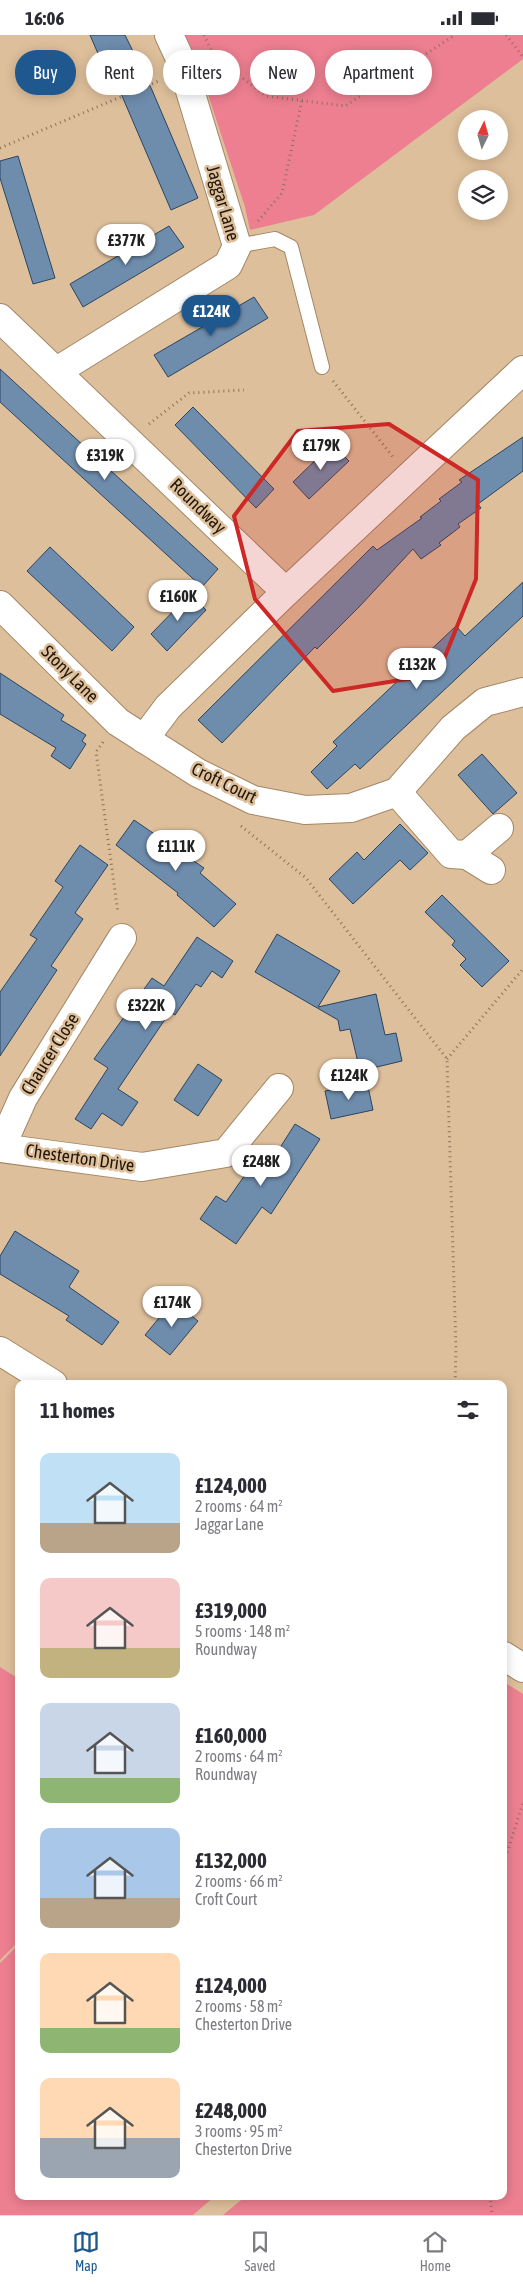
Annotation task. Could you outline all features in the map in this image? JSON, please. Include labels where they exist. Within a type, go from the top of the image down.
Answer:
[{"type":"street","name":"Jaggar Lane","points":[[169,35],[175,50]]},
{"type":"street","name":"Jaggar Lane","points":[[57,371],[228,265],[237,246],[191,95]]},
{"type":"street","name":"Roundway","points":[[0,318],[286,592]]},
{"type":"street","points":[[144,739],[168,707],[286,592],[523,370]]},
{"type":"street","name":"Stony Lane","points":[[0,605],[118,722],[144,739]]},
{"type":"street","name":"Croft Court","points":[[144,739],[198,773],[253,800],[304,810],[351,809],[397,792],[453,728],[485,702],[523,692]]},
{"type":"street","points":[[397,792],[451,854],[467,855],[491,870]]},
{"type":"street","points":[[467,855],[499,828]]},
{"type":"street","name":"Chaucer Close","points":[[0,1147],[23,1098],[122,938]]},
{"type":"street","name":"Chesterton Drive","points":[[0,1147],[142,1167],[226,1153],[279,1088]]},
{"type":"street","points":[[0,1351],[47,1380]]},
{"type":"street","points":[[507,1657],[523,1668]]},
{"type":"lane","points":[[237,246],[275,239],[291,247],[322,367]]},
{"type":"path","points":[[204,35],[214,56],[266,96],[345,106],[455,35]]},
{"type":"path","points":[[506,35],[523,57]]},
{"type":"path","points":[[0,148],[163,80]]},
{"type":"path","points":[[237,246],[282,193],[302,100]]},
{"type":"path","points":[[322,367],[409,477]]},
{"type":"path","points":[[128,440],[189,393],[244,390]]},
{"type":"path","points":[[118,722],[96,752],[122,938]]},
{"type":"path","points":[[239,824],[306,878],[447,1059],[456,1349],[455,1380]]},
{"type":"path","points":[[447,1059],[523,969]]},
{"type":"path","points":[[507,1853],[523,1803]]},
{"type":"path","points":[[490,2200],[492,2215]]},
{"type":"highlighted area","points":[[389,424],[478,480],[476,579],[438,674],[333,691],[255,599],[234,516],[298,431]]},
{"type":"shaded area","points":[[184,35],[523,35],[523,59],[314,215],[250,230],[245,207],[208,95],[240,95],[240,50],[191,50]]},
{"type":"shaded area","points":[[0,1667],[15,1676],[15,1945],[0,1960]]},
{"type":"shaded area","points":[[507,1684],[523,1694],[523,2215],[223,2215],[241,2200],[507,2200]]},
{"type":"shaded area","points":[[15,1948],[15,2200],[210,2200],[193,2215],[0,2215],[0,1963]]},
{"type":"building","points":[[90,35],[125,35],[132,50],[96,50]]},
{"type":"building","points":[[153,92],[198,198],[171,210],[122,95],[153,95]]},
{"type":"building","points":[[18,156],[55,278],[33,284],[0,178],[0,161]]},
{"type":"building","points":[[169,226],[184,247],[83,307],[70,284]]},
{"type":"building","points":[[254,297],[268,318],[168,377],[154,355]]},
{"type":"building","points":[[0,369],[218,569],[202,587],[0,402]]},
{"type":"building","points":[[193,407],[274,489],[256,508],[175,425]]},
{"type":"building","points":[[523,437],[523,471],[478,504],[481,508],[458,524],[460,527],[439,543],[441,545],[421,559],[413,549],[359,607],[317,649],[315,647],[222,743],[198,720],[373,546],[377,550],[422,518],[420,517],[441,501],[439,499],[462,482],[459,480]]},
{"type":"building","points":[[332,444],[349,461],[309,499],[293,482]]},
{"type":"building","points":[[50,547],[134,627],[112,651],[27,571]]},
{"type":"building","points":[[523,582],[523,616],[360,769],[355,764],[327,789],[311,772],[337,746],[333,742],[456,626],[465,636]]},
{"type":"building","points":[[190,594],[206,610],[167,651],[151,634]]},
{"type":"building","points":[[0,673],[64,715],[61,720],[86,735],[82,741],[86,744],[70,769],[51,756],[56,748],[0,714]]},
{"type":"building","points":[[482,754],[517,793],[493,814],[458,775]]},
{"type":"building","points":[[134,820],[204,868],[200,873],[236,904],[214,927],[177,895],[178,893],[116,845]]},
{"type":"building","points":[[400,824],[428,853],[410,870],[400,860],[353,904],[329,879],[357,852],[364,860]]},
{"type":"building","points":[[80,845],[108,865],[75,913],[83,919],[51,966],[57,970],[0,1056],[0,992],[37,939],[30,935],[63,887],[55,881]]},
{"type":"building","points":[[442,895],[509,961],[482,987],[460,965],[466,959],[452,945],[455,941],[425,912]]},
{"type":"building","points":[[277,934],[340,971],[318,1007],[376,994],[385,1035],[396,1033],[402,1061],[360,1071],[350,1029],[340,1031],[338,1020],[255,972]]},
{"type":"building","points":[[197,937],[233,961],[222,978],[212,971],[201,987],[196,984],[175,1015],[170,1012],[118,1089],[138,1102],[122,1126],[102,1113],[91,1129],[75,1119],[108,1068],[94,1059],[152,978],[164,986]]},
{"type":"building","points":[[198,1064],[222,1080],[198,1116],[174,1100]]},
{"type":"building","points":[[367,1082],[373,1110],[331,1119],[325,1091]]},
{"type":"building","points":[[295,1124],[320,1139],[271,1214],[262,1207],[236,1244],[200,1219],[216,1196],[226,1202],[252,1165],[264,1173]]},
{"type":"building","points":[[15,1231],[79,1271],[69,1287],[119,1322],[102,1345],[66,1320],[69,1316],[0,1274],[0,1256]]},
{"type":"building","points":[[173,1301],[198,1321],[170,1355],[145,1335]]}]
